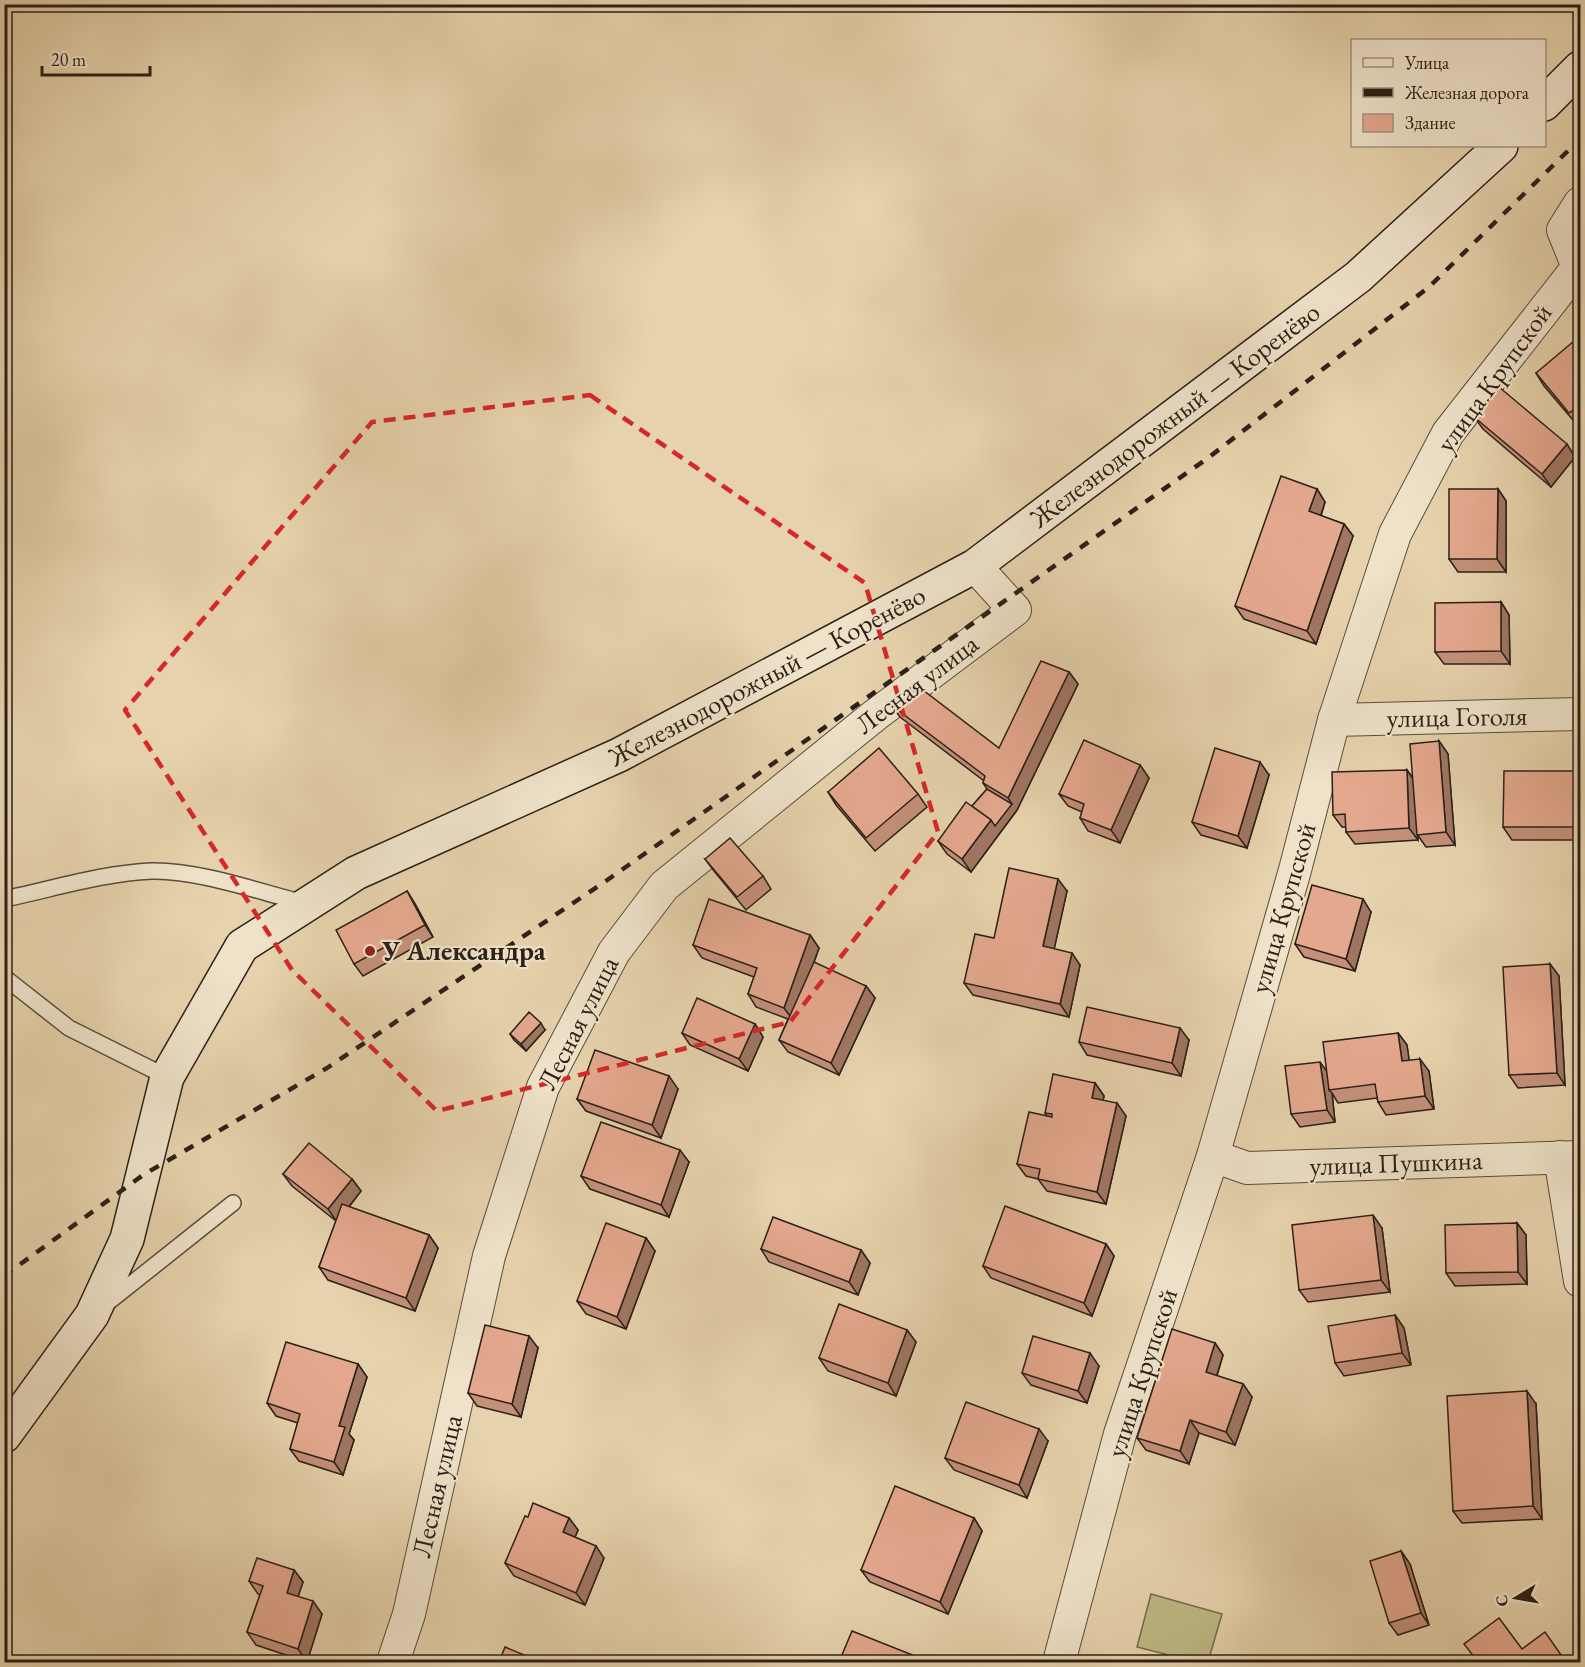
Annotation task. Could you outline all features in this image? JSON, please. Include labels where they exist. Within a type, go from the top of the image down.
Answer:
[{"type":"main road","points":[[1546,103],[1581,68]]},
{"type":"main road","name":"Железнодорожный — Коренёво","points":[[4,1436],[92,1315],[127,1239],[167,1077],[242,946],[356,873],[619,755],[975,566],[1358,277],[1500,147]]},
{"type":"street","name":"улица Крупской","points":[[1059,1662],[1120,1434],[1213,1156],[1295,870],[1334,720],[1395,534],[1448,433],[1579,267],[1563,230],[1581,203]]},
{"type":"street","name":"Лесная улица","points":[[393,1662],[409,1614],[489,1256],[543,1087],[587,999],[614,952],[664,886],[874,716],[1015,610],[975,566]]},
{"type":"street","name":"улица Гоголя","points":[[1334,720],[1581,714]]},
{"type":"street","name":"улица Пушкина","points":[[1213,1156],[1247,1168],[1570,1157]]},
{"type":"street","points":[[1570,1157],[1581,1281]]},
{"type":"lane","points":[[4,899],[108,876],[154,871],[209,879],[307,904]]},
{"type":"lane","points":[[4,977],[69,1028],[167,1077]]},
{"type":"lane","points":[[92,1315],[233,1203]]},
{"type":"highlighted area","points":[[590,395],[865,583],[938,832],[790,1022],[437,1111],[292,970],[125,710],[372,422]]},
{"type":"shaded area","points":[[1151,1594],[1222,1614],[1208,1662],[1196,1662],[1137,1647]]},
{"type":"building","points":[[1574,341],[1581,349],[1581,404],[1569,413],[1536,373]]},
{"type":"building","points":[[1499,387],[1567,444],[1542,474],[1474,417]]},
{"type":"building","points":[[1281,476],[1317,489],[1309,511],[1344,524],[1307,631],[1235,606]]},
{"type":"building","points":[[1449,489],[1498,489],[1497,559],[1449,559]]},
{"type":"building","points":[[1501,602],[1501,651],[1435,652],[1435,603]]},
{"type":"building","points":[[1041,661],[1069,672],[1008,798],[983,783],[985,776],[891,705],[915,684],[999,748]]},
{"type":"building","points":[[1084,740],[1140,765],[1111,830],[1080,818],[1084,804],[1059,794]]},
{"type":"building","points":[[1439,741],[1446,832],[1417,835],[1410,744]]},
{"type":"building","points":[[879,748],[918,794],[866,838],[828,792]]},
{"type":"building","points":[[1215,748],[1260,762],[1238,836],[1192,822]]},
{"type":"building","points":[[1407,770],[1409,828],[1346,832],[1345,814],[1333,815],[1332,772]]},
{"type":"building","points":[[1504,771],[1581,771],[1581,827],[1503,827]]},
{"type":"building","points":[[987,789],[1012,804],[995,826],[991,820],[972,806]]},
{"type":"building","points":[[966,802],[991,820],[962,859],[938,841]]},
{"type":"building","points":[[730,838],[763,876],[737,897],[705,859]]},
{"type":"building","points":[[1009,868],[1058,879],[1043,946],[1072,953],[1060,1004],[964,983],[975,934],[994,938]]},
{"type":"building","points":[[1312,885],[1363,899],[1346,959],[1295,944]]},
{"type":"building","points":[[407,891],[425,925],[354,964],[336,930]]},
{"type":"building","points":[[709,899],[810,935],[784,1008],[748,994],[757,968],[693,945]]},
{"type":"building","points":[[814,962],[866,986],[831,1063],[779,1040]]},
{"type":"building","points":[[1550,964],[1557,1073],[1509,1075],[1503,967]]},
{"type":"building","points":[[697,998],[755,1024],[739,1059],[682,1033]]},
{"type":"building","points":[[1087,1007],[1180,1028],[1172,1063],[1079,1042]]},
{"type":"building","points":[[529,1012],[541,1023],[521,1044],[510,1034]]},
{"type":"building","points":[[1398,1033],[1402,1061],[1420,1059],[1425,1096],[1378,1102],[1375,1084],[1329,1090],[1323,1042]]},
{"type":"building","points":[[595,1050],[669,1076],[652,1125],[577,1099]]},
{"type":"building","points":[[1320,1062],[1327,1110],[1291,1114],[1285,1066]]},
{"type":"building","points":[[1053,1074],[1095,1083],[1092,1098],[1117,1103],[1097,1192],[1038,1179],[1040,1169],[1017,1164],[1029,1112],[1052,1117],[1052,1114],[1045,1113]]},
{"type":"building","points":[[601,1122],[680,1150],[661,1205],[581,1176]]},
{"type":"building","points":[[309,1143],[352,1179],[328,1209],[283,1174]]},
{"type":"building","points":[[342,1204],[429,1235],[406,1298],[319,1267]]},
{"type":"building","points":[[1005,1206],[1106,1244],[1084,1303],[983,1266]]},
{"type":"building","points":[[1373,1215],[1381,1280],[1299,1290],[1292,1225]]},
{"type":"building","points":[[773,1217],[861,1250],[849,1282],[761,1249]]},
{"type":"building","points":[[606,1223],[646,1238],[617,1317],[577,1301]]},
{"type":"building","points":[[1517,1223],[1518,1272],[1446,1273],[1445,1225]]},
{"type":"building","points":[[839,1304],[907,1330],[888,1383],[819,1358]]},
{"type":"building","points":[[1395,1315],[1402,1353],[1335,1363],[1328,1326]]},
{"type":"building","points":[[485,1325],[529,1336],[512,1404],[468,1393]]},
{"type":"building","points":[[1172,1329],[1215,1343],[1206,1372],[1243,1384],[1226,1432],[1190,1420],[1180,1451],[1137,1438]]},
{"type":"building","points":[[1033,1336],[1090,1353],[1078,1391],[1022,1373]]},
{"type":"building","points":[[286,1342],[358,1364],[339,1426],[345,1427],[334,1462],[290,1449],[300,1414],[267,1403]]},
{"type":"building","points":[[1527,1391],[1533,1506],[1453,1511],[1447,1396]]},
{"type":"building","points":[[966,1402],[1039,1429],[1019,1485],[945,1458]]},
{"type":"building","points":[[895,1486],[974,1518],[940,1602],[861,1570]]},
{"type":"building","points":[[533,1503],[569,1518],[563,1532],[596,1546],[576,1593],[505,1563]]},
{"type":"building","points":[[1401,1551],[1421,1613],[1389,1623],[1370,1561]]},
{"type":"building","points":[[257,1558],[294,1570],[287,1593],[313,1601],[298,1649],[247,1632],[263,1586],[249,1581]]},
{"type":"building","points":[[1499,1618],[1522,1649],[1545,1632],[1566,1662],[1478,1662],[1464,1644]]},
{"type":"building","points":[[852,1631],[930,1662],[839,1662]]},
{"type":"building","points":[[505,1647],[541,1662],[499,1662]]},
{"type":"railway","points":[[4,1276],[143,1175],[327,1068],[603,883],[1208,458],[1429,287],[1580,139]]},
{"type":"place","name":"У Александра","points":[[370,951]]}]
